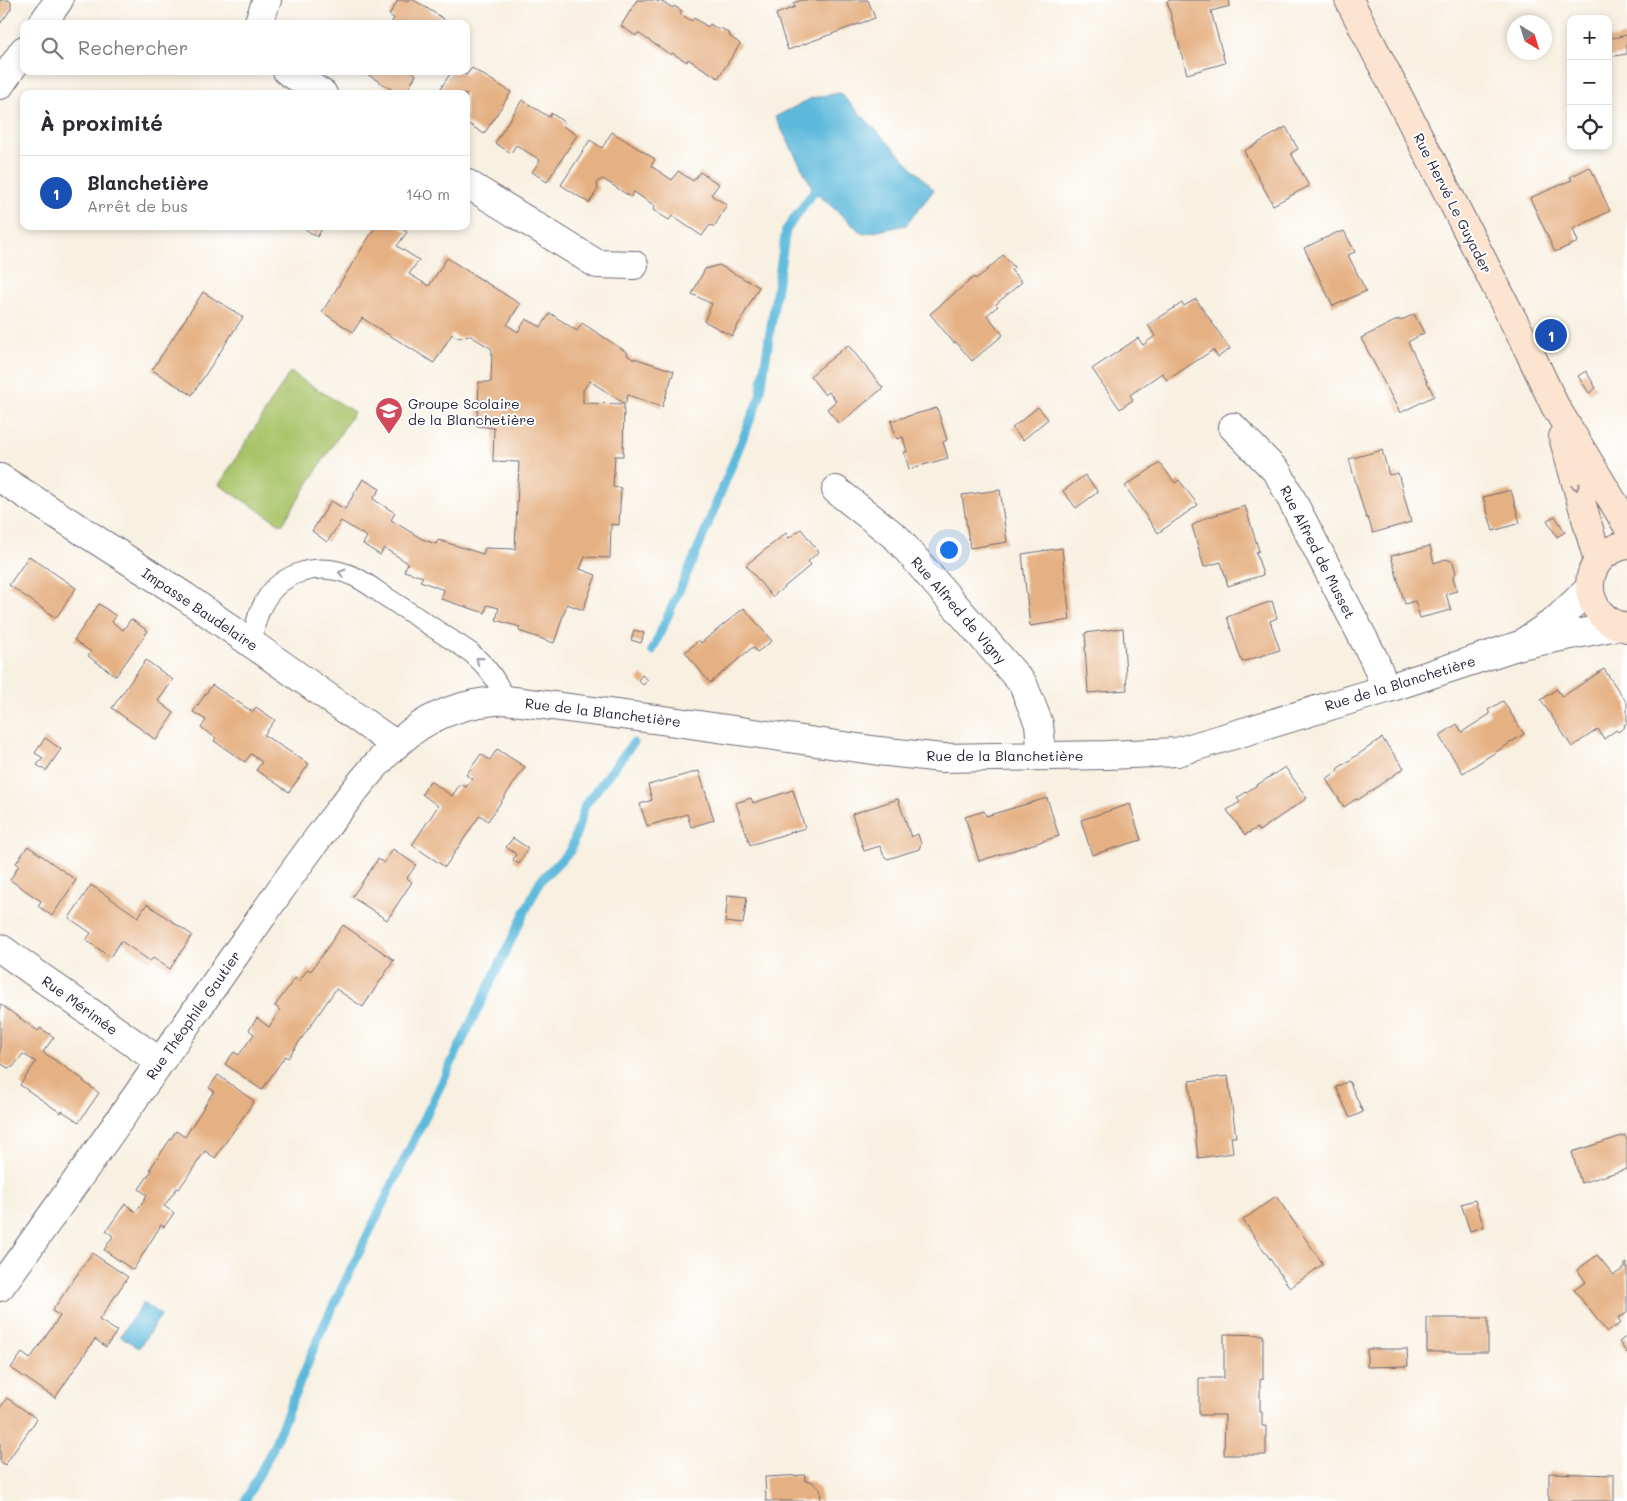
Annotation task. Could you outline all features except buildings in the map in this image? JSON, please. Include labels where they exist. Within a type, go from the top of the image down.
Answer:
[{"type":"street","points":[[45,20],[58,0]]},
{"type":"street","points":[[260,20],[267,0]]},
{"type":"street","name":"Rue Hervé Le Guyader","points":[[1349,0],[1529,351],[1555,406],[1627,525]]},
{"type":"street","points":[[0,85],[20,56]]},
{"type":"street","points":[[293,75],[317,90]]},
{"type":"street","points":[[470,185],[597,264],[634,265]]},
{"type":"street","name":"Rue Hervé Le Guyader","points":[[1555,406],[1580,502],[1591,530],[1598,560]]},
{"type":"street","name":"Rue Alfred de Musset","points":[[1233,427],[1278,473],[1374,659],[1386,689]]},
{"type":"street","name":"Impasse Baudelaire","points":[[0,478],[184,596],[394,747]]},
{"type":"street","name":"Rue Alfred de Vigny","points":[[836,490],[896,538],[1023,684],[1039,724],[1042,756]]},
{"type":"street","points":[[1622,627],[1603,618],[1594,605],[1589,589],[1591,574],[1598,560],[1615,548],[1627,545]]},
{"type":"street","points":[[1520,645],[1555,621],[1589,589]]},
{"type":"street","name":"Rue de la Blanchetière","points":[[394,747],[409,733],[445,712],[484,701],[506,700],[942,758],[1177,752],[1386,689],[1520,645],[1622,627]]},
{"type":"street","name":"Rue Théophile Gautier","points":[[0,1287],[82,1175],[288,878],[354,790],[394,747]]},
{"type":"street","name":"Rue Mérimée","points":[[0,948],[160,1062]]},
{"type":"lane","points":[[252,644],[259,611],[276,587],[289,577],[304,571],[328,569],[356,577],[470,652],[486,665],[498,681],[506,700]]},
{"type":"green space","points":[[290,372],[354,412],[282,525],[219,485]]},
{"type":"water","points":[[840,93],[934,190],[906,225],[863,234],[814,191],[775,117],[812,98]]},
{"type":"water","points":[[143,1303],[161,1315],[139,1348],[120,1336]]},
{"type":"waterway","points":[[652,651],[697,551],[760,396],[786,230],[814,191]]},
{"type":"waterway","points":[[245,1501],[272,1450],[322,1329],[540,881],[571,850],[585,805],[633,743]]},
{"type":"place","name":"Blanchetière","points":[[1551,335]]},
{"type":"place","name":"Groupe Scolaire de la Blanchetière","points":[[389,435]]}]
